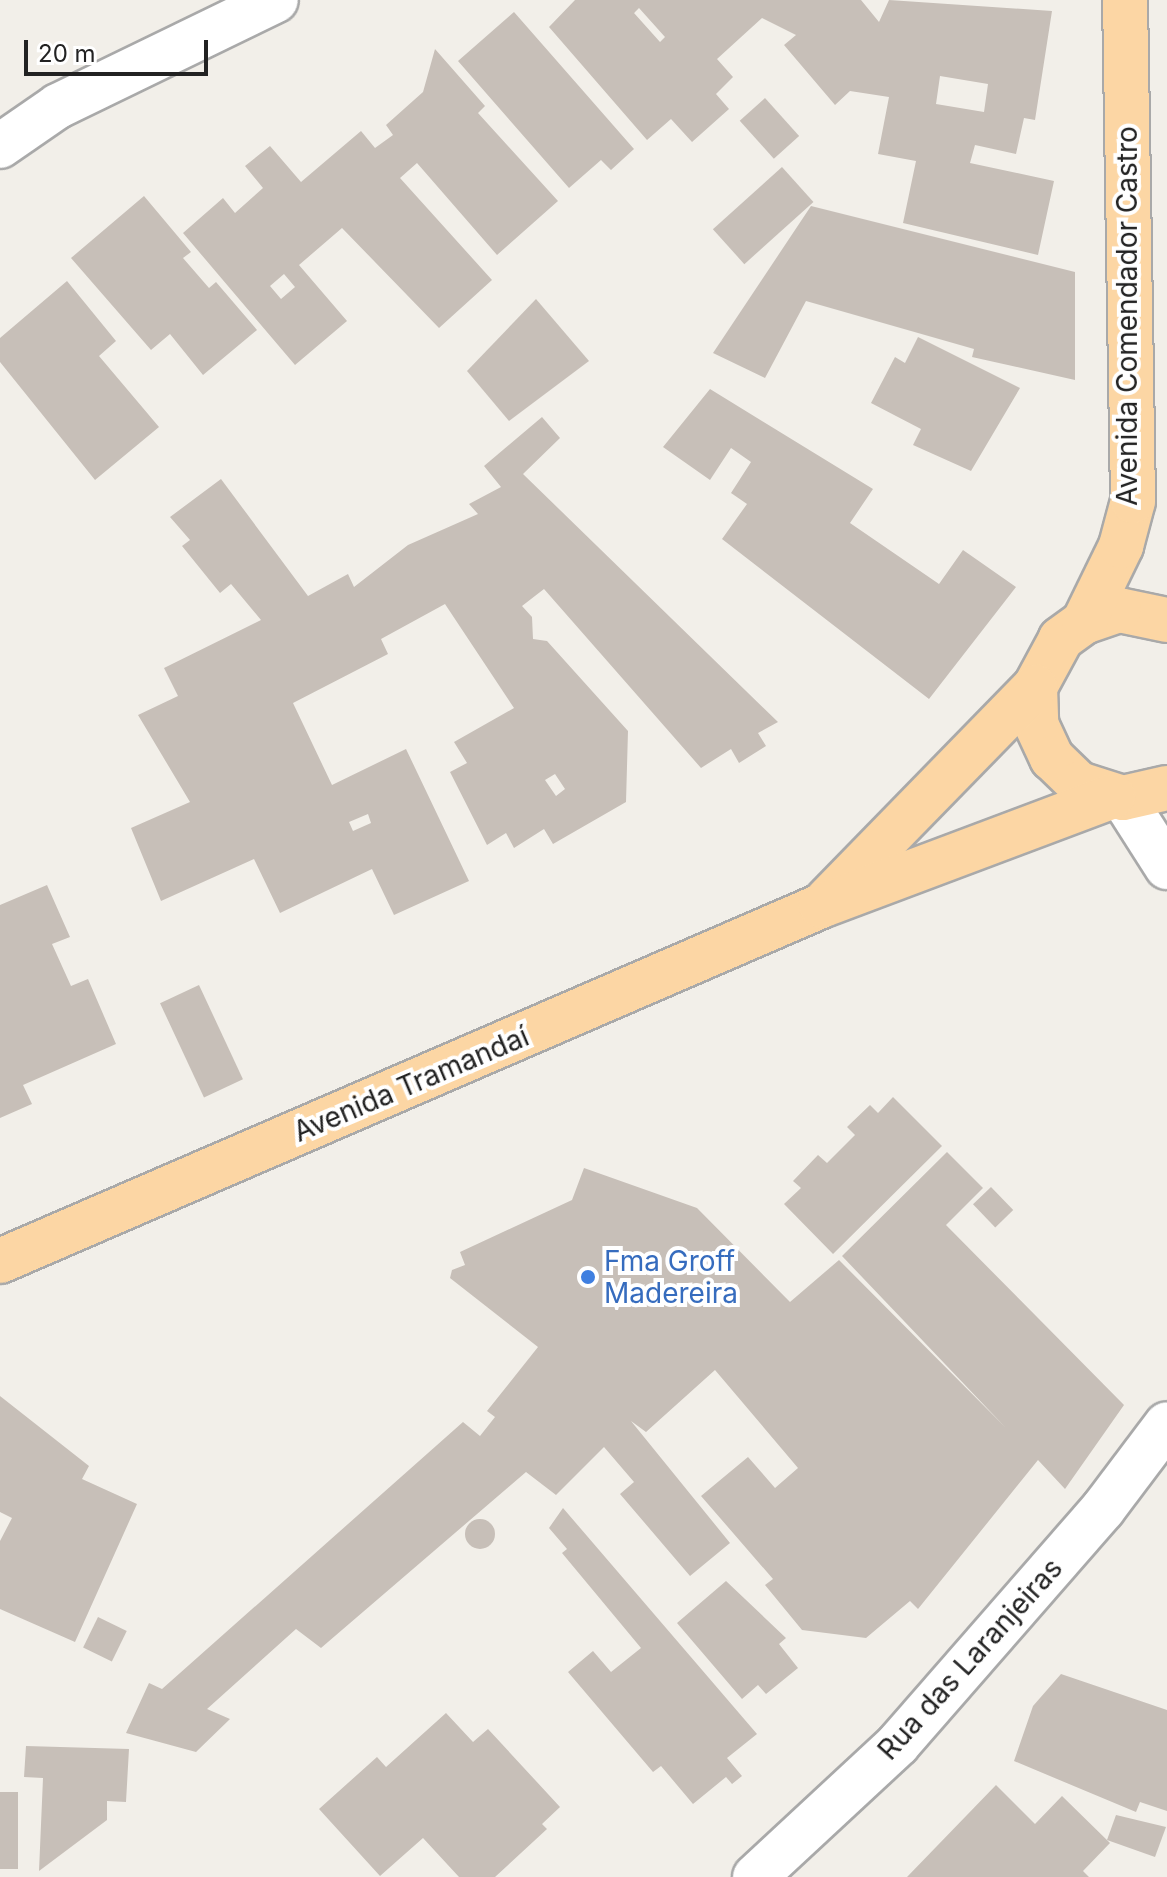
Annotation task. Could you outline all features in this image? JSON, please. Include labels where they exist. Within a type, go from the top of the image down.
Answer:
[{"type":"main road","name":"Avenida Comendador Castro","points":[[1084,622],[1121,546],[1133,501],[1125,0]]},
{"type":"main road","points":[[1084,622],[1119,610],[1167,620]]},
{"type":"main road","name":"Avenida Tramandaí","points":[[821,906],[1035,687],[1061,639],[1084,622]]},
{"type":"main road","points":[[1035,687],[1036,724],[1052,758],[1079,784],[1118,797]]},
{"type":"main road","name":"Avenida Tramandaí","points":[[0,1261],[821,906],[1118,797],[1167,788]]},
{"type":"street","points":[[0,146],[58,106],[276,0]]},
{"type":"street","points":[[1118,797],[1167,867]]},
{"type":"street","name":"Rua das Laranjeiras","points":[[755,1877],[898,1744],[1103,1509],[1167,1424]]},
{"type":"building","points":[[575,0],[861,0],[879,22],[889,0],[1052,11],[1035,120],[1024,118],[1016,154],[975,145],[970,163],[1054,181],[1038,255],[903,223],[916,161],[878,154],[889,97],[850,91],[835,105],[784,45],[796,35],[762,18],[717,59],[733,77],[716,94],[729,109],[692,142],[671,119],[647,140],[549,27]],"holes":[[[639,8],[665,37],[660,42],[634,13]],[[940,76],[988,84],[984,112],[936,104]]]},
{"type":"building","points":[[514,12],[634,149],[611,170],[601,160],[569,188],[458,61]]},
{"type":"building","points":[[435,49],[485,106],[478,113],[558,201],[497,255],[417,163],[400,178],[492,280],[439,328],[342,228],[299,265],[347,321],[295,365],[183,233],[223,198],[235,213],[263,188],[245,166],[270,146],[301,182],[361,131],[375,148],[393,135],[386,125],[423,92]],"holes":[[[284,274],[295,287],[281,299],[270,286]]]},
{"type":"building","points":[[765,98],[799,136],[774,159],[740,121]]},
{"type":"building","points":[[782,167],[813,202],[744,264],[713,229]]},
{"type":"building","points":[[144,196],[191,252],[183,258],[209,288],[216,282],[257,330],[203,375],[170,334],[151,350],[71,258]]},
{"type":"building","points":[[811,206],[1075,272],[1075,380],[972,357],[974,349],[806,301],[765,378],[713,353]]},
{"type":"building","points":[[67,281],[116,341],[99,356],[159,427],[95,480],[0,362],[0,338]]},
{"type":"building","points":[[536,299],[589,361],[509,421],[467,371]]},
{"type":"building","points":[[918,337],[1020,388],[971,471],[913,445],[921,429],[871,403],[895,357],[905,363]]},
{"type":"building","points":[[710,389],[873,489],[850,523],[939,584],[963,550],[1016,587],[929,699],[722,539],[747,504],[731,493],[751,462],[731,448],[710,480],[663,447]]},
{"type":"building","points":[[542,417],[560,438],[523,474],[778,722],[758,733],[766,746],[739,763],[731,749],[701,768],[544,589],[522,606],[532,617],[533,639],[547,641],[628,731],[626,802],[553,844],[544,829],[514,848],[506,833],[487,845],[450,772],[467,763],[454,742],[514,708],[445,604],[381,639],[388,654],[293,703],[332,785],[406,749],[469,881],[394,915],[372,869],[280,913],[254,859],[161,901],[131,828],[190,802],[138,715],[178,696],[164,668],[261,620],[231,584],[220,593],[182,546],[190,540],[170,517],[221,479],[308,596],[348,574],[354,587],[408,545],[478,514],[469,504],[501,487],[484,466]],"holes":[[[555,774],[565,789],[556,796],[545,780]],[[368,814],[371,823],[353,831],[349,822]]]},
{"type":"building","points":[[47,885],[70,937],[52,944],[71,986],[88,979],[116,1044],[23,1085],[32,1104],[0,1118],[0,905]]},
{"type":"building","points":[[199,985],[243,1079],[204,1097],[160,1003]]},
{"type":"building","points":[[893,1097],[942,1146],[833,1254],[784,1204],[801,1188],[793,1181],[818,1155],[827,1163],[855,1135],[847,1127],[870,1105],[878,1113]]},
{"type":"building","points":[[947,1152],[983,1188],[946,1225],[1124,1405],[1065,1489],[1038,1460],[918,1609],[910,1601],[866,1638],[802,1630],[765,1585],[773,1579],[701,1496],[748,1457],[775,1488],[798,1468],[715,1370],[646,1432],[631,1421],[730,1543],[690,1576],[620,1494],[634,1482],[604,1447],[556,1495],[526,1472],[321,1648],[296,1629],[207,1709],[230,1719],[196,1752],[126,1733],[149,1683],[162,1689],[463,1422],[480,1436],[495,1417],[487,1411],[538,1347],[450,1278],[452,1270],[465,1265],[460,1252],[572,1200],[584,1168],[697,1208],[790,1302],[839,1260],[1006,1428],[842,1256]]},
{"type":"building","points":[[991,1187],[1013,1210],[995,1227],[973,1204]]},
{"type":"building","points":[[0,1396],[89,1466],[82,1479],[137,1504],[75,1642],[0,1609],[0,1541],[12,1518],[0,1512]]},
{"type":"building","points":[[563,1508],[757,1734],[727,1758],[742,1776],[732,1784],[726,1777],[693,1804],[661,1766],[653,1772],[568,1672],[593,1651],[611,1672],[641,1648],[562,1553],[567,1549],[549,1528]]},
{"type":"building","points":[[480,1519],[491,1523],[495,1534],[491,1545],[480,1549],[469,1545],[465,1534],[469,1523]]},
{"type":"building","points":[[726,1581],[786,1638],[779,1644],[798,1668],[766,1694],[758,1685],[742,1699],[677,1623]]},
{"type":"building","points":[[98,1617],[127,1631],[112,1662],[83,1648]]},
{"type":"building","points":[[1061,1674],[1167,1710],[1167,1811],[1140,1802],[1136,1812],[1014,1761],[1033,1706]]},
{"type":"building","points":[[446,1713],[473,1742],[488,1729],[560,1807],[542,1824],[547,1829],[495,1877],[459,1877],[423,1838],[380,1876],[319,1809],[377,1757],[386,1767]]},
{"type":"building","points":[[26,1746],[129,1749],[126,1802],[107,1801],[107,1820],[39,1871],[43,1778],[24,1777]]},
{"type":"building","points":[[996,1785],[1035,1824],[1062,1796],[1110,1843],[1083,1871],[1089,1877],[907,1877]]},
{"type":"building","points":[[0,1792],[18,1792],[18,1869],[0,1869]]},
{"type":"building","points":[[1116,1815],[1166,1827],[1155,1857],[1107,1840]]},
{"type":"place","name":"Fma Groff Madereira","points":[[588,1277]]}]
